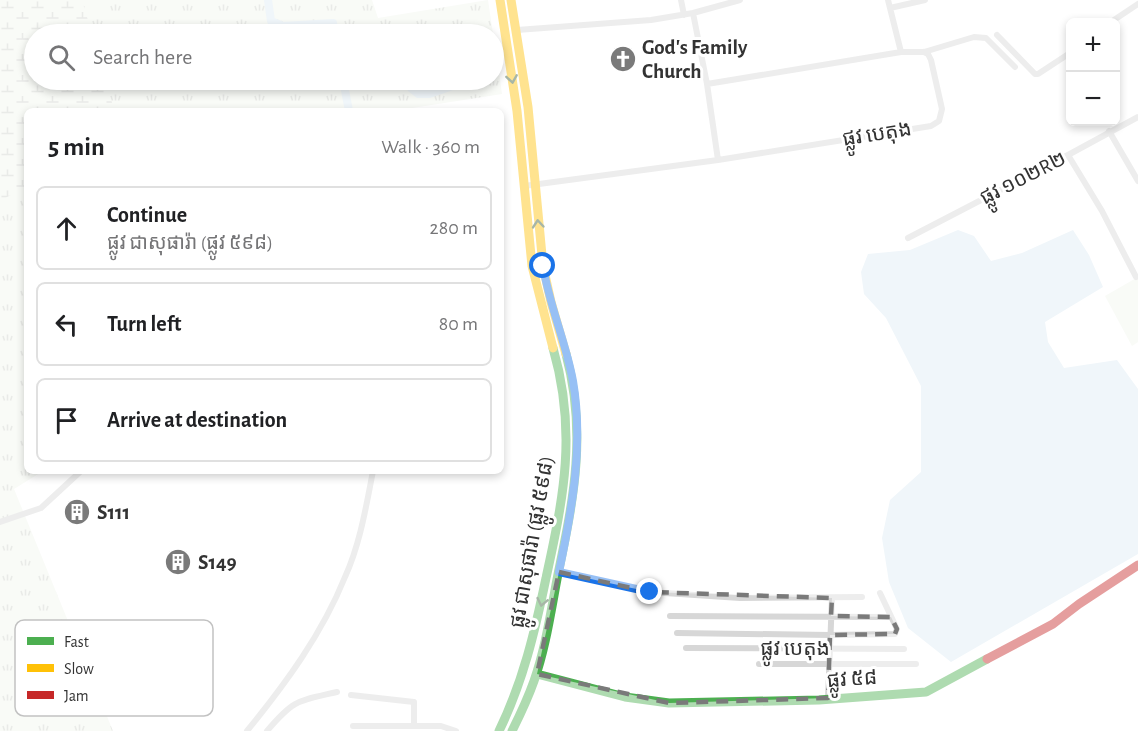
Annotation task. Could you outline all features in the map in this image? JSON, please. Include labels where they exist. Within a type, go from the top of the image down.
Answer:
[{"type":"main road","name":"ផ្លូវ ជាសុផារ៉ា (ផ្លូវ ៥៩៨)","points":[[500,0],[504,24]]},
{"type":"main road","name":"ផ្លូវ ជាសុផារ៉ា (ផ្លូវ ៥៩៨)","points":[[510,0],[517,30],[528,107],[546,288],[570,369],[577,406],[576,467],[568,531],[537,674],[512,731]]},
{"type":"main road","name":"ផ្លូវ ជាសុផារ៉ា (ផ្លូវ ៥៩៨)","points":[[499,731],[517,694],[537,626],[557,529],[566,460],[566,407],[555,354],[536,290],[517,111],[504,26]]},
{"type":"main road","name":"ផ្លូវ ៥៨","points":[[537,674],[625,697],[669,702],[711,703],[926,692],[1053,624],[1138,565]]},
{"type":"street","points":[[681,0],[684,15]]},
{"type":"street","points":[[517,30],[579,27],[693,14],[740,0]]},
{"type":"street","points":[[888,0],[901,52]]},
{"type":"street","points":[[890,8],[925,0]]},
{"type":"street","points":[[1117,18],[1138,4]]},
{"type":"street","points":[[693,14],[707,84],[718,160]]},
{"type":"street","points":[[997,35],[1035,74],[1066,56]]},
{"type":"street","points":[[707,84],[901,52],[924,52],[966,39],[986,38],[1015,67]]},
{"type":"street","name":"ផ្លូវ បេតុង","points":[[524,186],[718,160],[931,126],[939,121],[942,109],[931,60],[924,52]]},
{"type":"street","name":"ផ្លូវ ១០២R២","points":[[908,238],[1138,117]]},
{"type":"street","points":[[1109,131],[1138,181]]},
{"type":"street","points":[[1068,155],[1102,211],[1136,277]]},
{"type":"street","points":[[0,522],[41,508],[79,474]]},
{"type":"street","points":[[247,731],[283,687],[312,643],[332,606],[356,549],[372,474]]},
{"type":"street","points":[[559,572],[650,592],[740,598],[862,597]]},
{"type":"street","points":[[677,633],[895,634],[897,629],[880,593]]},
{"type":"street","points":[[828,698],[832,598]]},
{"type":"street","points":[[670,616],[891,617]]},
{"type":"street","points":[[710,648],[711,634]]},
{"type":"street","name":"ផ្លូវ បេតុង","points":[[686,648],[904,649]]},
{"type":"street","points":[[759,664],[916,664]]},
{"type":"street","points":[[267,731],[290,706],[300,700],[337,692]]},
{"type":"street","points":[[351,695],[414,702],[414,726]]},
{"type":"street","points":[[353,726],[441,726],[456,731]]},
{"type":"highlighted area","points":[[559,572],[650,592],[832,598],[831,616],[891,617],[897,629],[895,634],[830,635],[828,698],[819,700],[669,703],[537,674]]},
{"type":"green space","points":[[0,0],[372,0],[378,18],[488,0],[492,24],[24,24],[24,90],[501,90],[502,94],[412,108],[24,108],[24,474],[38,474],[14,489],[68,620],[15,620],[15,716],[107,716],[113,731],[0,731]]},
{"type":"green space","points":[[0,0],[82,0],[89,24],[24,24],[24,90],[108,90],[113,106],[111,108],[24,108],[24,188],[0,201]]},
{"type":"green space","points":[[1138,277],[1138,342],[1132,346],[1105,296]]},
{"type":"shaded area","points":[[453,90],[430,98],[417,98],[408,91]]},
{"type":"shaded area","points":[[958,230],[974,236],[991,261],[1022,253],[1073,230],[1089,255],[1103,287],[1045,322],[1048,342],[1064,368],[1117,360],[1138,389],[1138,554],[951,662],[908,628],[889,582],[882,538],[890,500],[921,472],[921,386],[886,318],[864,294],[861,272],[868,254],[910,250]]},
{"type":"waterway","points":[[268,0],[271,21],[278,24]]},
{"type":"waterway","points":[[316,24],[333,24]]},
{"type":"waterway","points":[[345,90],[348,108]]},
{"type":"traffic: fast","points":[[499,731],[522,675],[533,637],[562,491],[566,436],[565,407],[553,348]]},
{"type":"traffic: fast","points":[[512,731],[532,687],[542,655],[573,492],[576,465],[576,411],[566,354]]},
{"type":"traffic: fast","points":[[537,674],[625,697],[669,703],[819,700],[926,692],[987,659]]},
{"type":"traffic: slow","points":[[500,0],[504,24]]},
{"type":"traffic: slow","points":[[511,0],[528,107],[543,266],[566,354]]},
{"type":"traffic: slow","points":[[504,26],[517,111],[532,266],[553,348]]},
{"type":"traffic: jam","points":[[987,659],[1053,624],[1138,565]]},
{"type":"place","name":"God's Family Church","points":[[623,59]]},
{"type":"place","name":"S111","points":[[77,512]]},
{"type":"place","name":"S149","points":[[178,562]]},
{"type":"route","points":[[543,266],[546,288],[572,378],[578,425],[577,459],[568,531],[559,572],[650,592]]}]
